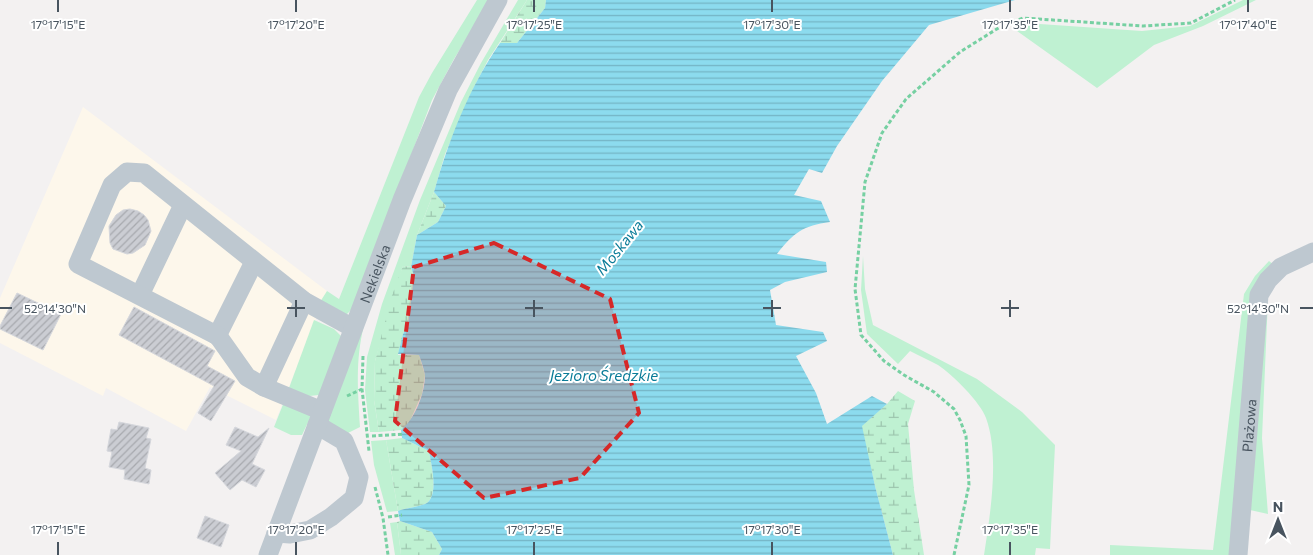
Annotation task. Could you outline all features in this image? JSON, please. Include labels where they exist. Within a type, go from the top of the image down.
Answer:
[{"type":"street","name":"Nekielska","points":[[268,555],[402,200],[448,90],[498,0]]},
{"type":"street","points":[[276,533],[290,534],[310,530],[331,517],[354,498],[359,477],[344,441],[320,418],[247,377],[217,336],[78,264],[112,185],[127,172],[144,173],[304,302],[353,328]]},
{"type":"street","points":[[140,295],[183,205]]},
{"type":"street","name":"Plażowa","points":[[1238,555],[1259,295],[1268,280],[1281,267],[1313,252]]},
{"type":"street","points":[[217,336],[254,262]]},
{"type":"street","points":[[264,387],[304,302]]},
{"type":"path","points":[[954,555],[969,485],[966,436],[960,420],[954,410],[934,392],[884,361],[861,335],[856,289],[865,182],[882,133],[906,99],[960,52],[1000,27],[1023,18],[1143,26],[1191,23],[1235,0]]},
{"type":"path","points":[[365,348],[362,389],[369,456]]},
{"type":"path","points":[[372,436],[404,434]]},
{"type":"path","points":[[374,483],[383,518],[388,555]]},
{"type":"path","points":[[388,517],[402,515]]},
{"type":"highlighted area","points":[[494,243],[610,299],[639,413],[580,478],[484,498],[395,421],[414,267]]},
{"type":"shaded area","points":[[83,107],[327,291],[276,420],[210,387],[186,431],[106,388],[103,396],[0,343],[0,298]]},
{"type":"green space","points":[[477,0],[490,0],[454,59],[432,100],[353,308],[347,314],[341,315],[320,302],[327,291],[339,299],[419,97]]},
{"type":"green space","points":[[518,0],[527,0],[488,60],[474,87],[445,154],[434,192],[417,235],[411,267],[403,266],[375,361],[374,400],[379,432],[370,432],[365,390],[367,357],[382,304],[420,200],[461,102],[481,63]]},
{"type":"green space","points":[[527,0],[546,0],[545,8],[517,43],[500,43]]},
{"type":"green space","points":[[1243,0],[1256,0],[1203,26],[1154,45],[1097,88],[1013,28],[1025,23],[1142,31],[1190,26]]},
{"type":"green space","points":[[434,192],[446,206],[438,222],[417,235]]},
{"type":"green space","points":[[863,256],[865,289],[873,325],[977,379],[1022,412],[1055,445],[1050,549],[1036,548],[1035,555],[984,555],[991,505],[993,468],[990,433],[986,418],[965,389],[938,365],[910,351],[898,364],[867,334],[861,290]]},
{"type":"green space","points":[[1269,261],[1274,265],[1260,280],[1229,555],[1110,555],[1110,545],[1213,550],[1244,294],[1255,276]]},
{"type":"green space","points":[[403,266],[411,267],[414,276],[408,325],[403,334],[398,355],[419,355],[425,375],[422,394],[409,423],[401,430],[379,432],[374,400],[375,361],[391,298]]},
{"type":"green space","points":[[1268,298],[1262,438],[1268,514],[1250,510],[1262,317]]},
{"type":"green space","points":[[314,320],[334,329],[342,337],[319,395],[309,396],[289,388]]},
{"type":"green space","points":[[364,325],[358,364],[360,427],[344,435],[327,421]]},
{"type":"green space","points":[[898,391],[915,401],[908,424],[914,490],[924,555],[893,555],[861,426],[887,404]]},
{"type":"green space","points":[[284,402],[311,416],[302,435],[291,435],[274,427]]},
{"type":"green space","points":[[402,438],[429,451],[433,472],[433,488],[430,500],[425,504],[398,511],[386,440]]},
{"type":"green space","points":[[386,440],[398,511],[387,512],[374,465],[371,441]]},
{"type":"green space","points":[[400,521],[432,532],[442,549],[439,555],[401,555],[397,522]]},
{"type":"green space","points":[[397,522],[401,555],[395,555],[390,523]]},
{"type":"water","name":"Jezioro Średzkie","points":[[546,0],[1015,0],[929,25],[882,81],[837,146],[822,173],[809,169],[794,195],[821,201],[830,222],[800,231],[777,254],[826,262],[827,272],[785,282],[770,290],[776,325],[823,332],[827,341],[796,356],[816,393],[827,424],[872,396],[887,404],[862,426],[893,555],[439,555],[442,549],[432,532],[400,521],[398,511],[425,504],[430,500],[433,488],[433,472],[429,451],[402,438],[401,430],[415,413],[425,382],[425,373],[419,355],[398,354],[403,334],[408,325],[414,276],[411,267],[417,235],[438,222],[446,206],[434,192],[453,134],[479,77],[500,43],[517,43],[545,8]]},
{"type":"building","points":[[130,209],[144,215],[148,220],[151,231],[145,245],[133,253],[127,254],[113,249],[110,243],[109,226],[116,215],[123,210]]},
{"type":"building","points":[[17,293],[61,314],[43,350],[0,329]]},
{"type":"building","points":[[134,307],[215,351],[207,366],[235,381],[211,421],[198,413],[214,386],[119,335]]},
{"type":"building","points":[[119,422],[149,428],[146,438],[151,439],[145,468],[151,470],[149,484],[124,479],[125,470],[109,467],[112,452],[107,451],[111,429],[117,430]]},
{"type":"building","points":[[235,427],[258,437],[269,428],[252,464],[265,470],[256,487],[242,480],[230,490],[215,473],[241,451],[226,445]]},
{"type":"building","points":[[205,516],[229,525],[221,547],[197,538]]},
{"type":"water label","name":"Moskawa","points":[[619,247]]}]
